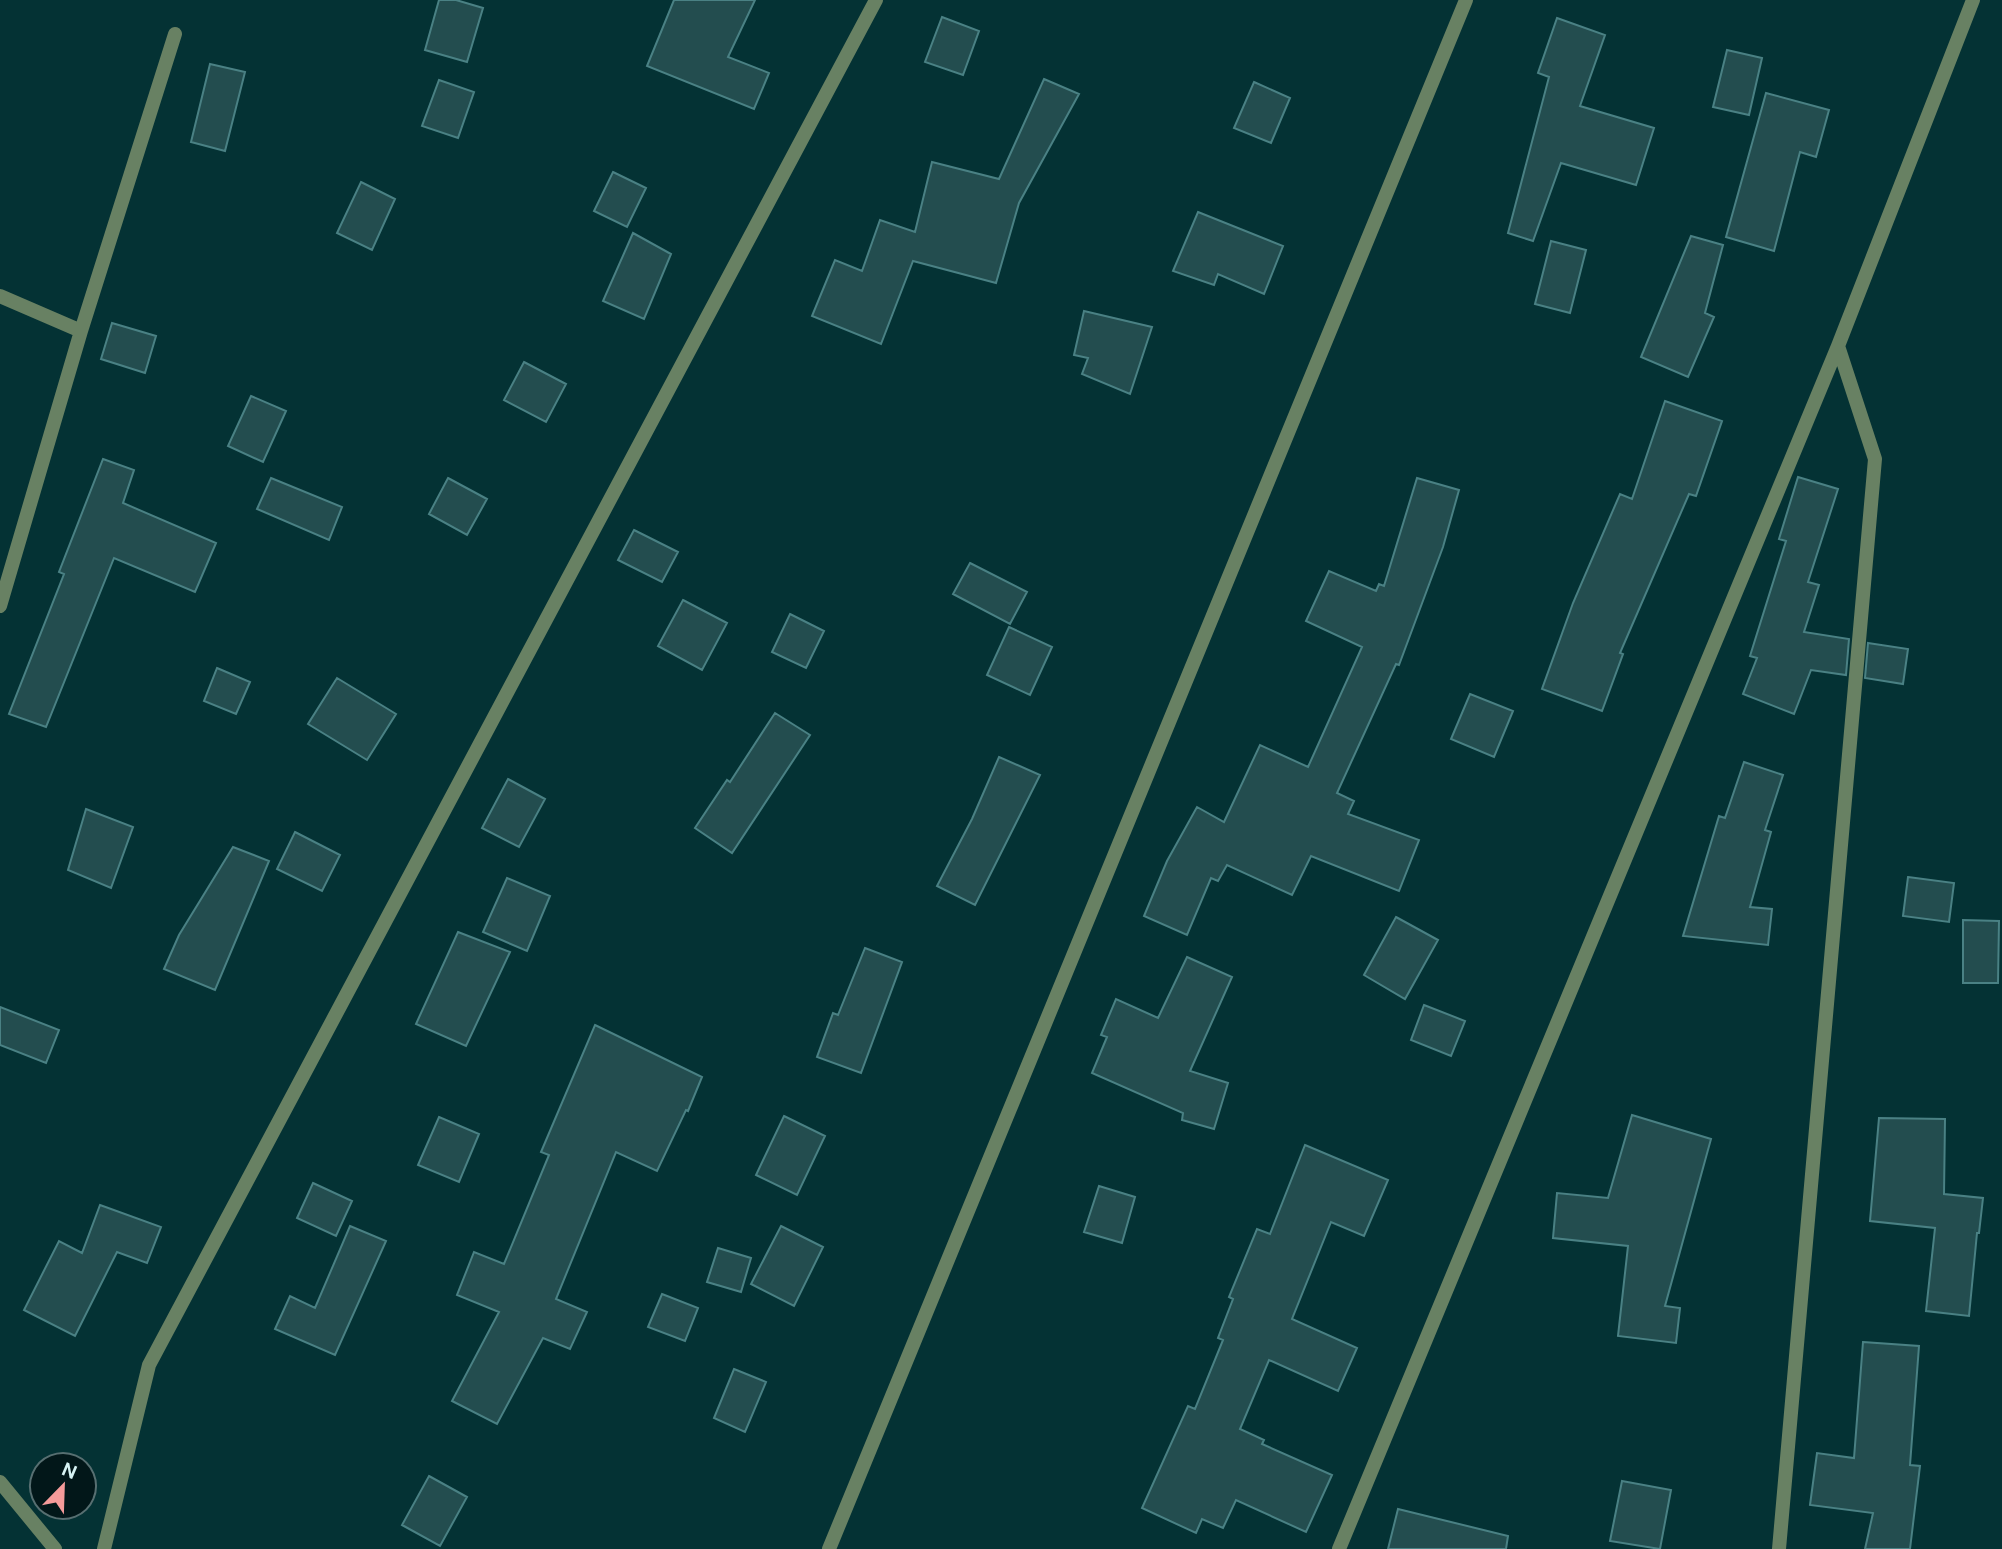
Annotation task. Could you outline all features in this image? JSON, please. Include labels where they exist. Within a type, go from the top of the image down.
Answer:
[{"type":"street","points":[[104,1549],[149,1365],[876,0]]},
{"type":"street","points":[[829,1549],[1466,0]]},
{"type":"street","points":[[1339,1549],[1838,346],[1973,0]]},
{"type":"street","points":[[0,606],[81,331],[175,34]]},
{"type":"street","points":[[0,296],[81,331]]},
{"type":"street","points":[[1779,1549],[1875,459],[1838,346]]},
{"type":"street","points":[[0,1482],[55,1549]]},
{"type":"building","points":[[439,0],[456,0],[483,8],[467,62],[425,50]]},
{"type":"building","points":[[674,0],[755,0],[728,57],[769,73],[754,109],[647,66]]},
{"type":"building","points":[[942,17],[979,31],[963,75],[925,62]]},
{"type":"building","points":[[1557,18],[1605,35],[1580,106],[1654,128],[1636,185],[1561,163],[1533,241],[1508,233],[1549,77],[1538,73]]},
{"type":"building","points":[[1727,50],[1762,58],[1749,115],[1713,107]]},
{"type":"building","points":[[210,64],[245,72],[225,151],[191,142]]},
{"type":"building","points":[[1044,79],[1079,94],[1019,203],[996,283],[913,261],[881,344],[812,316],[835,260],[862,271],[880,220],[915,232],[932,162],[999,179]]},
{"type":"building","points":[[439,80],[474,92],[458,138],[422,126]]},
{"type":"building","points":[[1254,82],[1290,98],[1271,143],[1234,128]]},
{"type":"building","points":[[1766,93],[1829,110],[1816,157],[1800,152],[1774,251],[1726,237]]},
{"type":"building","points":[[613,172],[646,188],[627,227],[594,211]]},
{"type":"building","points":[[361,182],[395,199],[372,250],[337,233]]},
{"type":"building","points":[[1198,212],[1283,246],[1264,294],[1218,274],[1214,285],[1173,271]]},
{"type":"building","points":[[633,233],[671,254],[644,319],[603,301]]},
{"type":"building","points":[[1691,236],[1723,245],[1705,313],[1714,317],[1688,377],[1641,357]]},
{"type":"building","points":[[1551,241],[1586,250],[1570,313],[1535,304]]},
{"type":"building","points":[[1084,311],[1152,327],[1130,394],[1082,374],[1088,358],[1074,355]]},
{"type":"building","points":[[112,323],[156,336],[145,373],[101,359]]},
{"type":"building","points":[[524,362],[566,384],[546,422],[504,400]]},
{"type":"building","points":[[251,396],[286,411],[263,462],[228,446]]},
{"type":"building","points":[[1665,401],[1722,421],[1696,496],[1689,494],[1620,653],[1623,654],[1602,711],[1542,689],[1573,603],[1620,494],[1632,499]]},
{"type":"building","points":[[103,459],[134,470],[123,503],[216,543],[195,592],[114,558],[46,727],[9,714],[64,574],[59,572]]},
{"type":"building","points":[[1798,477],[1838,489],[1808,582],[1819,585],[1804,632],[1849,639],[1846,675],[1811,670],[1794,714],[1743,694],[1757,658],[1750,656],[1786,541],[1779,539]]},
{"type":"building","points":[[271,478],[342,507],[329,540],[257,509]]},
{"type":"building","points":[[448,478],[487,499],[467,535],[429,514]]},
{"type":"building","points":[[1417,478],[1459,490],[1443,547],[1399,665],[1396,664],[1337,793],[1354,801],[1348,814],[1419,840],[1399,891],[1311,856],[1292,895],[1227,865],[1218,881],[1211,878],[1187,935],[1144,916],[1167,861],[1197,807],[1224,822],[1260,745],[1308,767],[1362,647],[1306,621],[1329,571],[1376,591],[1379,584],[1384,586]]},
{"type":"building","points":[[634,530],[678,552],[662,582],[618,560]]},
{"type":"building","points":[[970,563],[1027,592],[1010,624],[953,594]]},
{"type":"building","points":[[683,600],[727,623],[702,670],[658,646]]},
{"type":"building","points":[[790,614],[824,631],[806,668],[772,652]]},
{"type":"building","points":[[1009,627],[1052,647],[1030,695],[987,675]]},
{"type":"building","points":[[1868,643],[1908,649],[1903,684],[1865,678]]},
{"type":"building","points":[[217,668],[250,682],[236,714],[204,701]]},
{"type":"building","points":[[337,678],[396,714],[367,760],[308,724]]},
{"type":"building","points":[[1470,694],[1513,711],[1494,757],[1451,739]]},
{"type":"building","points":[[775,713],[810,735],[732,853],[695,828],[727,780],[730,782]]},
{"type":"building","points":[[999,757],[1040,775],[975,905],[937,886],[972,819]]},
{"type":"building","points":[[1744,762],[1783,775],[1765,830],[1771,832],[1750,907],[1772,909],[1768,945],[1683,936],[1719,816],[1725,818]]},
{"type":"building","points":[[508,779],[545,799],[519,847],[482,828]]},
{"type":"building","points":[[86,809],[133,827],[111,888],[68,870]]},
{"type":"building","points":[[295,832],[340,855],[322,891],[277,869]]},
{"type":"building","points":[[233,847],[269,861],[215,990],[164,969],[179,935]]},
{"type":"building","points":[[1908,877],[1954,883],[1949,922],[1903,916]]},
{"type":"building","points":[[507,878],[550,896],[527,951],[483,932]]},
{"type":"building","points":[[1396,917],[1438,940],[1405,999],[1364,975]]},
{"type":"building","points":[[1963,920],[1999,921],[1998,983],[1963,983]]},
{"type":"building","points":[[458,932],[510,952],[466,1046],[416,1024]]},
{"type":"building","points":[[865,948],[902,962],[861,1073],[817,1057],[833,1013],[838,1015]]},
{"type":"building","points":[[1187,957],[1232,977],[1190,1071],[1228,1083],[1214,1129],[1182,1120],[1183,1113],[1092,1073],[1107,1037],[1101,1035],[1116,999],[1158,1018]]},
{"type":"building","points":[[1424,1005],[1465,1021],[1451,1056],[1411,1040]]},
{"type":"building","points":[[0,1007],[59,1030],[46,1063],[0,1045]]},
{"type":"building","points":[[595,1025],[702,1077],[657,1171],[616,1152],[556,1299],[587,1312],[570,1349],[543,1338],[497,1424],[452,1401],[499,1312],[457,1295],[474,1252],[504,1264],[549,1155],[541,1152]]},
{"type":"building","points":[[1632,1115],[1711,1139],[1665,1306],[1680,1308],[1676,1343],[1618,1336],[1628,1246],[1553,1238],[1557,1193],[1608,1198]]},
{"type":"building","points":[[784,1116],[825,1136],[797,1195],[756,1175]]},
{"type":"building","points":[[439,1117],[479,1134],[459,1182],[418,1165]]},
{"type":"building","points":[[1879,1118],[1945,1119],[1944,1194],[1983,1198],[1969,1316],[1926,1311],[1935,1228],[1870,1221]]},
{"type":"building","points":[[1305,1145],[1388,1180],[1364,1236],[1331,1222],[1292,1319],[1357,1348],[1338,1391],[1269,1360],[1240,1429],[1264,1440],[1262,1444],[1332,1475],[1306,1532],[1236,1500],[1223,1528],[1202,1519],[1196,1533],[1142,1508],[1188,1406],[1195,1409],[1223,1340],[1218,1338],[1233,1299],[1229,1297],[1257,1229],[1270,1234]]},
{"type":"building","points":[[313,1183],[352,1201],[336,1236],[297,1218]]},
{"type":"building","points":[[1099,1186],[1135,1197],[1122,1243],[1084,1232]]},
{"type":"building","points":[[100,1205],[161,1227],[147,1263],[117,1252],[75,1336],[24,1310],[59,1241],[82,1253]]},
{"type":"building","points":[[350,1226],[386,1241],[335,1355],[275,1329],[290,1296],[315,1308]]},
{"type":"building","points":[[781,1226],[823,1247],[794,1306],[751,1284]]},
{"type":"building","points":[[718,1248],[751,1258],[741,1292],[707,1282]]},
{"type":"building","points":[[662,1294],[698,1308],[685,1341],[648,1327]]},
{"type":"building","points":[[1863,1342],[1919,1346],[1910,1465],[1920,1466],[1910,1549],[1865,1549],[1873,1513],[1810,1505],[1817,1453],[1854,1458]]},
{"type":"building","points":[[734,1369],[766,1382],[745,1432],[714,1418]]},
{"type":"building","points":[[429,1476],[467,1497],[440,1546],[402,1525]]},
{"type":"building","points":[[1622,1481],[1671,1490],[1660,1549],[1610,1541]]},
{"type":"building","points":[[1398,1509],[1508,1536],[1506,1549],[1388,1549]]}]
